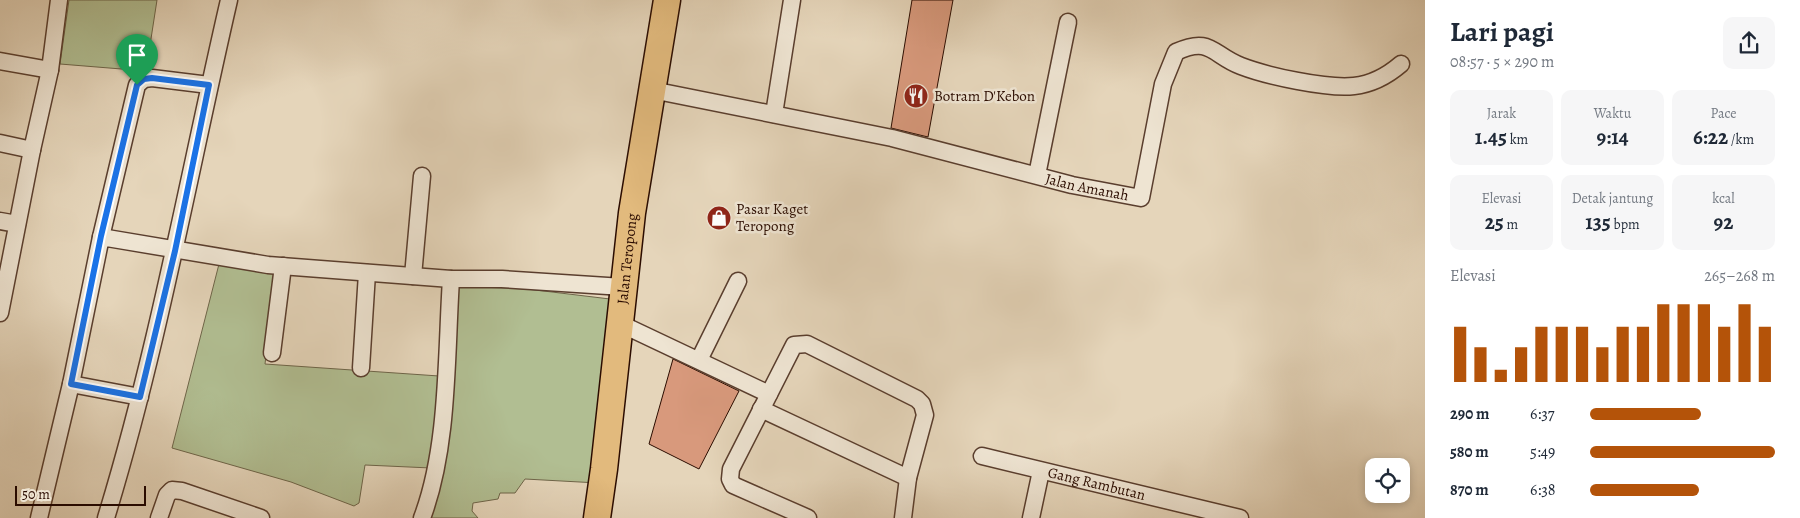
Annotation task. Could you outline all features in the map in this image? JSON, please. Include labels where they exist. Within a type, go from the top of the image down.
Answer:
[{"type":"main road","name":"Jalan Teropong","points":[[597,518],[621,324],[623,288],[632,213],[667,0]]},
{"type":"street","points":[[1,308],[50,70],[59,0]]},
{"type":"street","points":[[106,518],[140,397],[175,251],[209,85],[229,0]]},
{"type":"street","points":[[774,114],[792,0]]},
{"type":"street","points":[[1037,176],[1068,22]]},
{"type":"street","name":"Jalan Amanah","points":[[652,90],[892,138],[1037,176],[1141,198],[1163,84],[1176,52],[1192,44],[1204,45],[1240,66],[1266,74],[1319,84],[1353,86],[1386,77],[1401,64]]},
{"type":"street","points":[[0,61],[50,70]]},
{"type":"street","points":[[39,518],[71,384],[101,236],[137,85],[144,79],[152,78],[209,85]]},
{"type":"street","points":[[0,143],[32,150]]},
{"type":"street","points":[[413,276],[422,176]]},
{"type":"street","points":[[0,221],[17,224]]},
{"type":"street","points":[[101,236],[175,251],[283,266],[451,279],[502,279],[623,288]]},
{"type":"street","points":[[272,353],[283,266]]},
{"type":"street","points":[[360,368],[368,273]]},
{"type":"street","points":[[422,518],[430,498],[441,434],[451,279]]},
{"type":"street","points":[[699,360],[738,281]]},
{"type":"street","points":[[621,324],[769,394]]},
{"type":"street","points":[[808,518],[733,485],[730,479],[731,469],[794,345],[807,344],[917,399],[922,404],[925,415],[908,478],[903,518]]},
{"type":"street","points":[[71,384],[140,397]]},
{"type":"street","points":[[761,409],[908,478]]},
{"type":"street","name":"Gang Rambutan","points":[[982,456],[1197,512],[1240,518]]},
{"type":"street","points":[[1031,518],[1041,471]]},
{"type":"street","points":[[159,518],[167,495],[172,490],[182,491],[251,516]]},
{"type":"green space","points":[[69,0],[157,0],[146,71],[60,64]]},
{"type":"green space","points":[[219,264],[276,270],[265,364],[439,376],[431,468],[365,465],[359,503],[354,506],[291,482],[172,448]]},
{"type":"green space","points":[[456,286],[527,289],[610,299],[598,483],[525,479],[515,493],[500,493],[498,499],[473,503],[472,511],[478,518],[425,518]]},
{"type":"building","name":"Botram D'Kebon","points":[[912,0],[953,0],[928,137],[891,128]]},
{"type":"building","points":[[673,359],[739,391],[699,469],[649,444]]},
{"type":"place","name":"Botram D'Kebon","points":[[916,96]]},
{"type":"place","name":"Pasar Kaget Teropong","points":[[719,218]]},
{"type":"route","points":[[152,78],[209,85],[175,251],[140,397],[71,384],[101,236],[137,85],[144,79],[152,78]]}]
